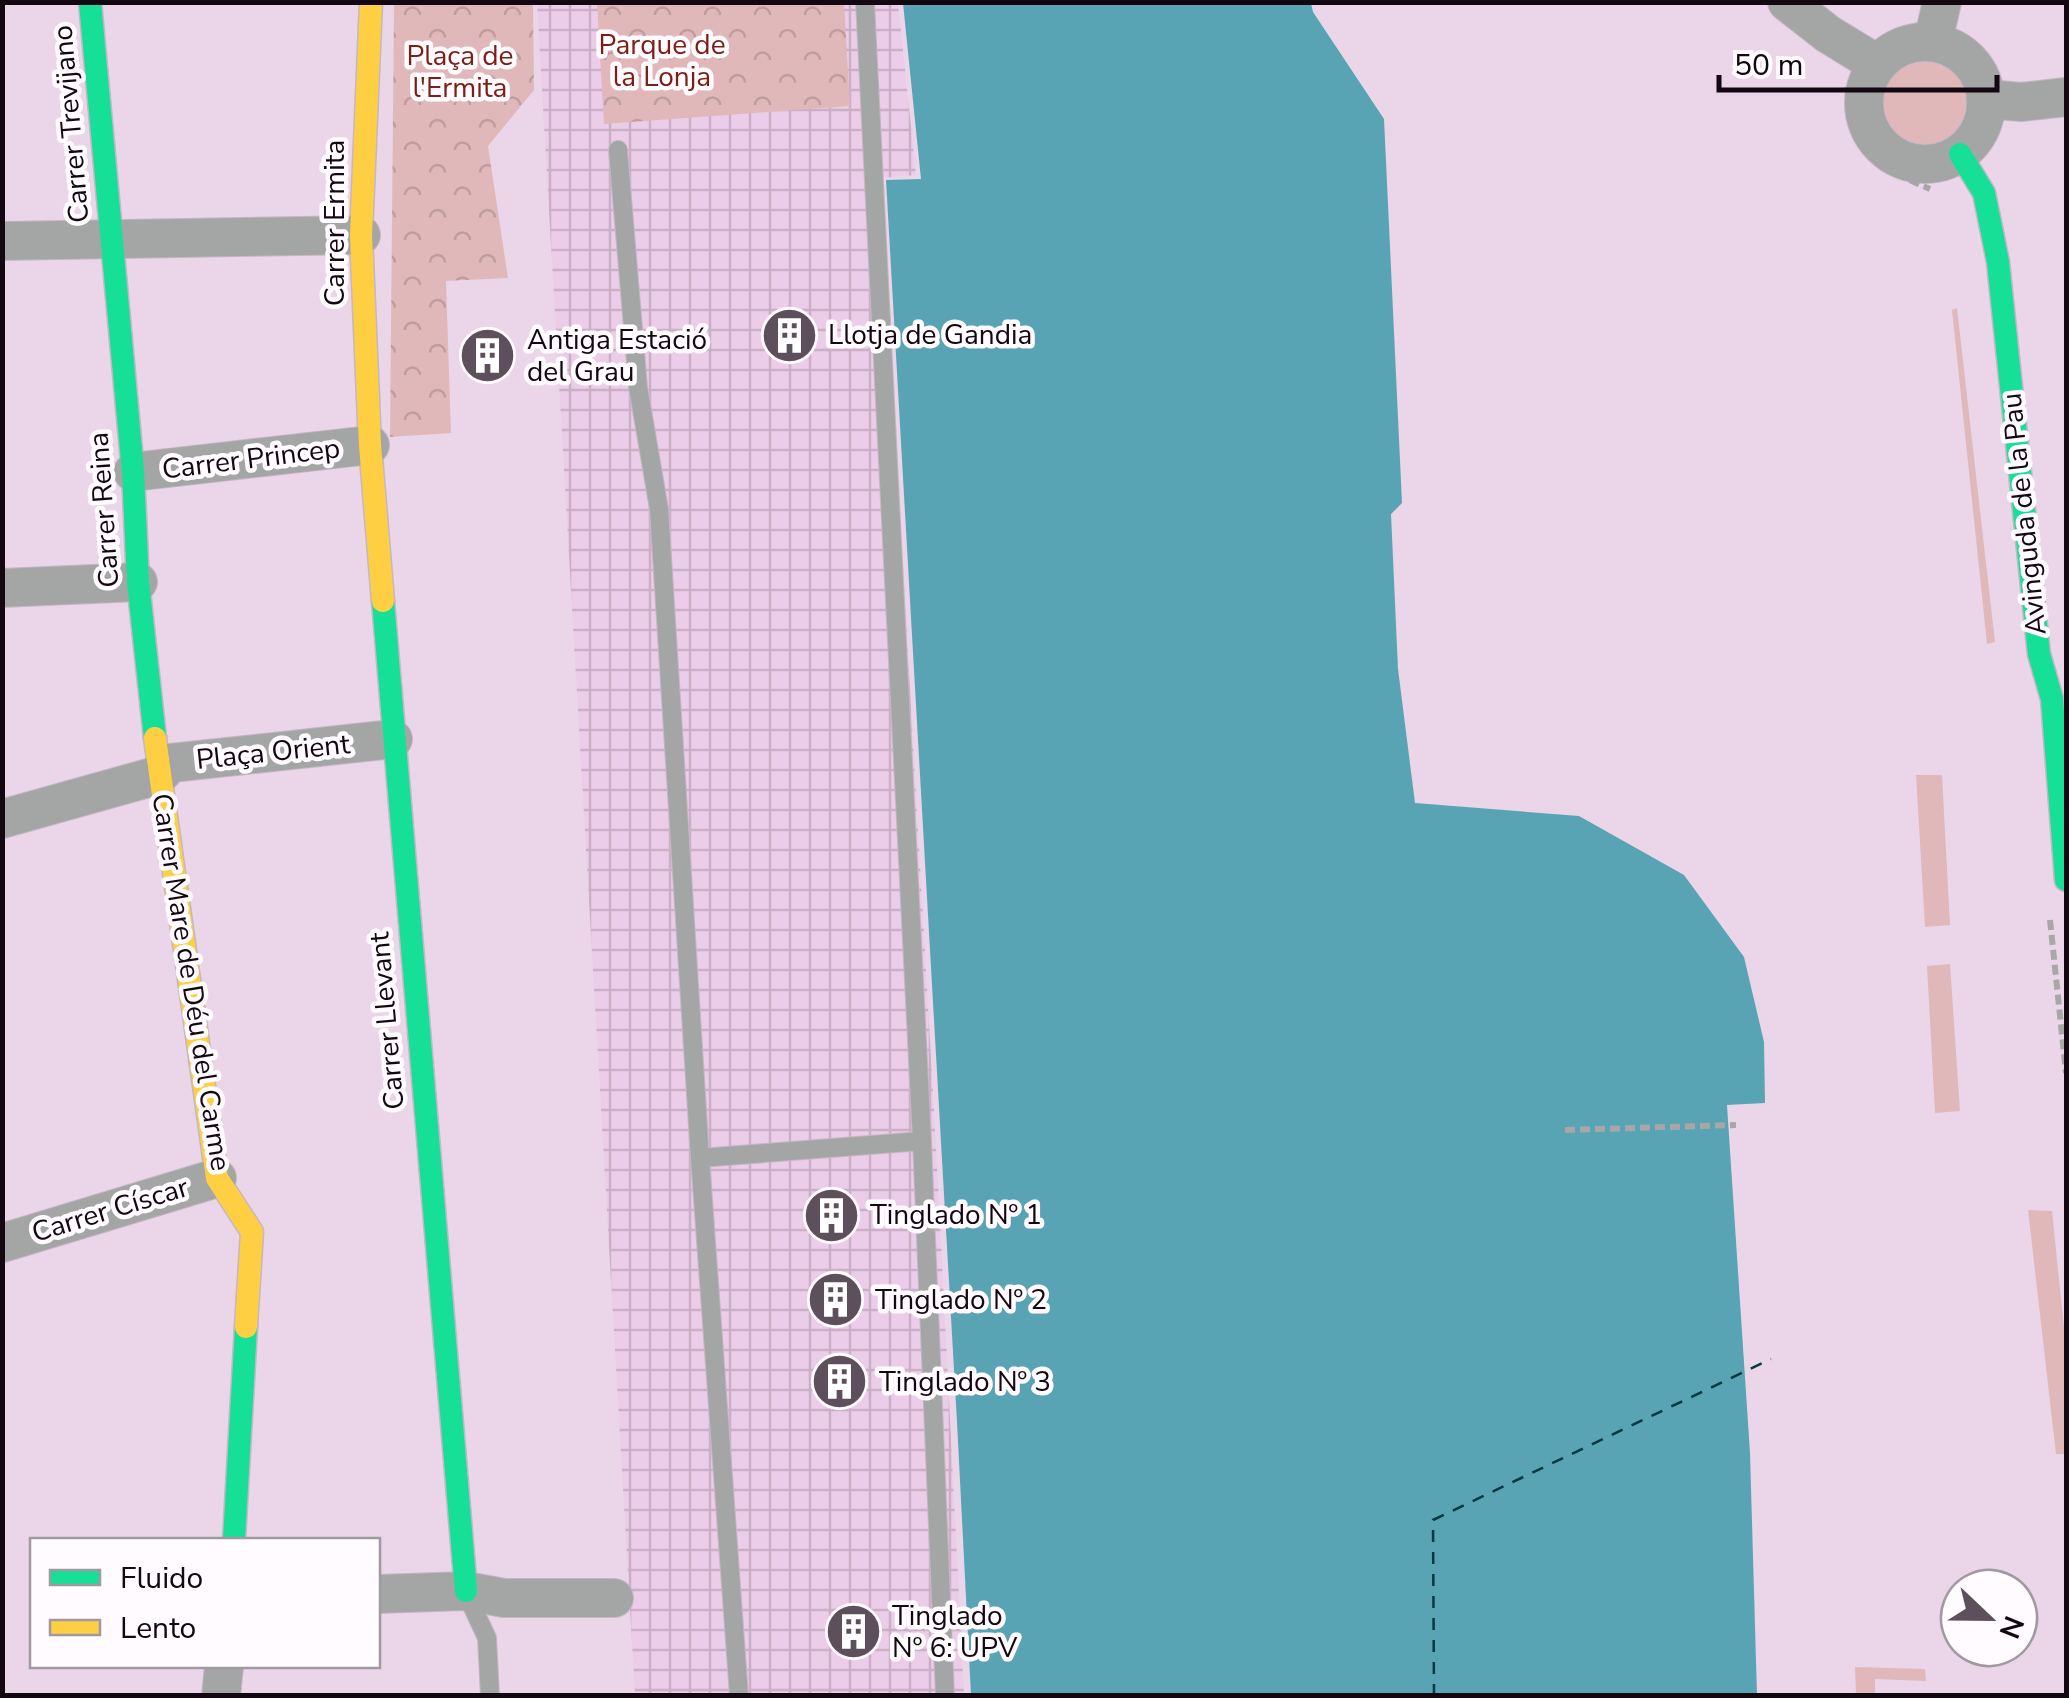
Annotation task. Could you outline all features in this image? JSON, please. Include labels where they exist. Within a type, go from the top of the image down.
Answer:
[{"type":"street","name":"Carrer Trevijano","points":[[90,2],[112,240]]},
{"type":"street","name":"Carrer Ermita","points":[[370,444],[361,235],[371,2]]},
{"type":"street","points":[[1786,2],[1877,64]]},
{"type":"street","points":[[1933,41],[1942,2]]},
{"type":"street","points":[[1933,41],[1954,47],[1971,60],[1982,78],[1987,99],[1984,120],[1975,140],[1960,154],[1946,161],[1915,164],[1887,151],[1876,139],[1868,125],[1864,104],[1867,83],[1888,53],[1902,45],[1933,41]]},
{"type":"street","points":[[1987,99],[2022,102],[2066,98]]},
{"type":"street","name":"Avinguda de la Pau","points":[[1960,154],[1984,194],[1998,262],[2038,654],[2059,698],[2066,880]]},
{"type":"street","points":[[2,241],[361,235]]},
{"type":"street","name":"Carrer Reina","points":[[112,240],[133,472],[138,582],[159,775]]},
{"type":"street","name":"Carrer Princep","points":[[133,472],[370,444]]},
{"type":"street","name":"Carrer Llevant","points":[[370,444],[466,1592]]},
{"type":"street","points":[[2,588],[138,582]]},
{"type":"street","name":"Plaça Orient","points":[[2,819],[159,775],[171,763],[393,739]]},
{"type":"street","name":"Carrer Mare de Déu del Carme","points":[[159,775],[217,1178],[252,1232],[234,1538]]},
{"type":"street","name":"Carrer Císcar","points":[[2,1243],[217,1178]]},
{"type":"street","points":[[380,1594],[466,1592],[504,1598],[614,1598]]},
{"type":"street","points":[[220,1696],[224,1668]]},
{"type":"lane","points":[[864,2],[946,1696]]},
{"type":"lane","points":[[618,150],[638,387],[659,509],[739,1696]]},
{"type":"lane","points":[[700,1158],[922,1141]]},
{"type":"lane","points":[[466,1592],[487,1638],[490,1696]]},
{"type":"path","points":[[1565,1130],[1736,1124]]},
{"type":"shaded area","points":[[537,3],[898,3],[916,175],[881,178],[964,1695],[635,1695]]},
{"type":"green space","name":"Plaça de l'Ermita","points":[[394,3],[533,3],[534,90],[488,146],[508,278],[446,281],[451,433],[390,437]]},
{"type":"green space","name":"Parque de la Lonja","points":[[597,3],[844,3],[850,106],[604,124]]},
{"type":"green space","points":[[1925,59],[1955,72],[1968,102],[1955,132],[1925,145],[1895,132],[1882,102],[1895,72]]},
{"type":"green space","points":[[1957,308],[1995,642],[1987,644],[1952,310]]},
{"type":"green space","points":[[1916,775],[1942,775],[1950,925],[1925,927]]},
{"type":"green space","points":[[1950,964],[1960,1111],[1935,1113],[1927,966]]},
{"type":"green space","points":[[2028,1210],[2052,1211],[2066,1347],[2066,1454],[2056,1454]]},
{"type":"green space","points":[[1855,1667],[1925,1669],[1926,1681],[1875,1679],[1875,1695],[1856,1695]]},
{"type":"water","points":[[903,3],[1311,3],[1313,12],[1384,119],[1402,503],[1391,514],[1398,669],[1415,803],[1579,816],[1684,875],[1744,957],[1764,1042],[1765,1103],[1727,1105],[1750,1453],[1757,1695],[971,1695],[886,180],[921,179]]},
{"type":"ferry route","points":[[1434,1696],[1433,1520],[1771,1359]]},
{"type":"traffic: fast","points":[[90,2],[133,472],[138,582],[155,738]]},
{"type":"traffic: fast","points":[[1960,154],[1984,193],[1998,262],[2039,654],[2052,699],[2066,880]]},
{"type":"traffic: fast","points":[[383,601],[466,1591]]},
{"type":"traffic: fast","points":[[234,1538],[246,1327]]},
{"type":"traffic: slow","points":[[371,2],[361,235],[370,445],[383,601]]},
{"type":"traffic: slow","points":[[155,738],[217,1178],[252,1232],[246,1327]]},
{"type":"place","name":"Llotja de Gandia","points":[[789,335]]},
{"type":"place","name":"Antiga Estació del Grau","points":[[488,356]]},
{"type":"place","name":"Tinglado Nº 1","points":[[831,1215]]},
{"type":"place","name":"Tinglado Nº 2","points":[[836,1300]]},
{"type":"place","name":"Tinglado Nº 3","points":[[840,1382]]},
{"type":"place","name":"Tinglado Nº 6: UPV","points":[[853,1632]]}]
